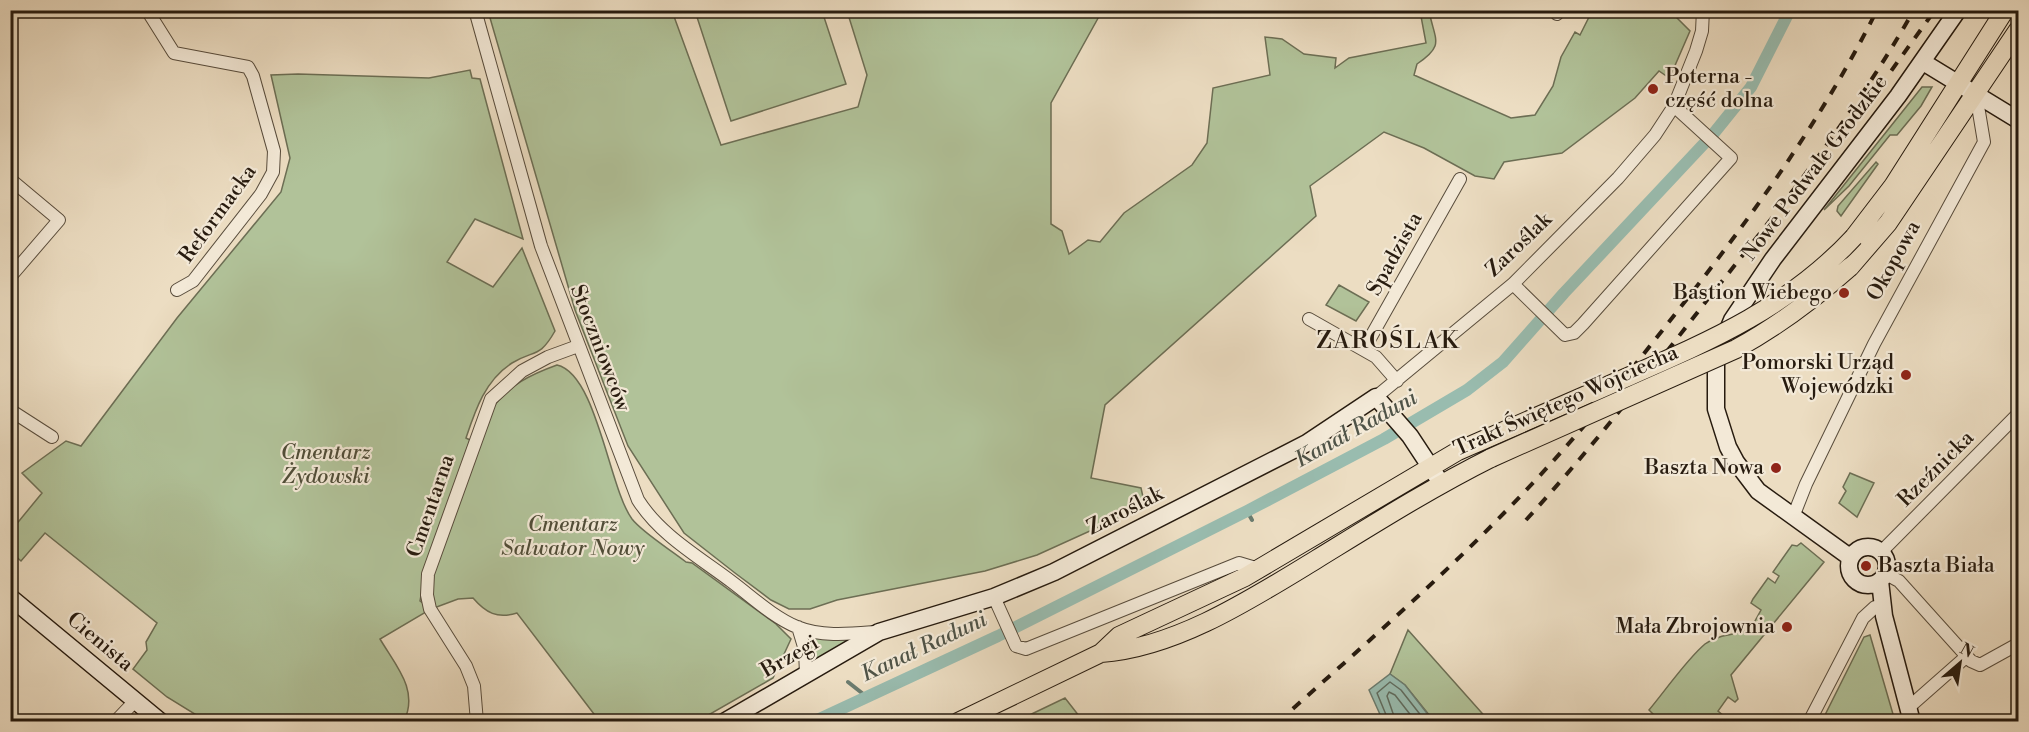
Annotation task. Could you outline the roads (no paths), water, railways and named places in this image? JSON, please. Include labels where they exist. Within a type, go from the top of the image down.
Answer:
[{"type":"main road","points":[[1958,83],[2005,10]]},
{"type":"main road","points":[[1976,94],[2019,30]]},
{"type":"main road","name":"Trakt Świętego Wojciecha","points":[[958,722],[1101,652],[1119,636],[1202,599],[1259,569],[1430,466],[1734,329],[1779,303],[1815,275],[1854,237],[1893,186],[1958,83]]},
{"type":"main road","name":"Trakt Świętego Wojciecha","points":[[1101,652],[1128,651],[1224,612],[1263,592],[1441,483],[1491,458],[1736,349],[1771,330],[1817,297],[1863,253],[1888,223],[1976,94]]},
{"type":"street","name":"Reformacka","points":[[147,10],[174,53],[248,67],[252,71],[275,162],[261,194],[193,281],[177,290]]},
{"type":"street","name":"Stoczniowców","points":[[475,10],[542,246],[634,490],[646,513],[674,538],[753,598],[798,627],[843,634],[879,632]]},
{"type":"street","name":"Zaroślak","points":[[879,632],[994,597],[1054,572],[1300,447],[1377,397],[1513,284],[1618,178],[1655,135],[1674,106],[1696,51],[1702,30],[1703,10]]},
{"type":"street","name":"Nowe Podwale Grodzkie","points":[[1853,555],[1793,517],[1758,491],[1736,462],[1728,447],[1716,409],[1716,359],[1732,320],[1773,259],[1923,62],[1958,10]]},
{"type":"street","points":[[1923,62],[2019,120]]},
{"type":"street","name":"Okopowa","points":[[1793,517],[1806,484],[1868,356],[1984,142],[1976,94]]},
{"type":"street","points":[[1513,284],[1565,335],[1574,333],[1583,324],[1731,158],[1674,106]]},
{"type":"street","points":[[10,179],[58,220],[10,277]]},
{"type":"street","name":"Spadzista","points":[[1364,349],[1460,179]]},
{"type":"street","points":[[1309,319],[1376,357],[1396,381]]},
{"type":"street","name":"Cmentarna","points":[[477,722],[474,686],[466,666],[430,609],[427,595],[428,574],[491,399],[522,371],[548,357],[578,346]]},
{"type":"street","points":[[1377,397],[1416,445],[1441,483]]},
{"type":"street","points":[[10,410],[52,437]]},
{"type":"street","name":"Rzeźnicka","points":[[1881,552],[2019,414]]},
{"type":"street","points":[[1967,656],[1910,715],[1880,612],[1877,580],[1887,562],[1881,552],[1871,547],[1853,555],[1852,575],[1877,580],[1899,581],[1967,656],[1980,665],[2019,644]]},
{"type":"street","points":[[994,597],[1016,646],[1026,649],[1239,563],[1259,569]]},
{"type":"street","name":"Cienista","points":[[10,597],[161,722]]},
{"type":"street","points":[[1809,722],[1863,618],[1880,612]]},
{"type":"street","points":[[798,627],[805,651],[806,674]]},
{"type":"street","name":"Brzegi","points":[[724,722],[879,632]]},
{"type":"street","points":[[115,722],[135,700]]},
{"type":"water","points":[[1390,674],[1405,685],[1433,721],[1383,721],[1369,690]]},
{"type":"waterway","name":"Kanał Raduni","points":[[813,722],[998,636],[1247,511],[1384,439],[1467,390],[1503,362],[1564,293],[1714,133],[1751,87],[1790,10]]},
{"type":"waterway","points":[[1247,511],[1252,520]]},
{"type":"waterway","points":[[848,682],[867,697]]},
{"type":"railway","points":[[1278,722],[1479,538],[1530,486],[1598,410],[1683,304],[1762,198],[1834,88],[1877,10]]},
{"type":"railway","points":[[1526,520],[1621,409],[1792,192],[1844,121],[1914,10]]},
{"type":"railway","points":[[1868,103],[1935,10]]},
{"type":"place","name":"Poterna - część dolna","points":[[1653,89]]},
{"type":"place","name":"Bastion Wiebego","points":[[1844,293]]},
{"type":"place","name":"Pomorski Urząd Wojewódzki","points":[[1906,375]]},
{"type":"place","name":"Baszta Nowa","points":[[1776,468]]},
{"type":"place","name":"Baszta Biała","points":[[1866,566]]},
{"type":"place","name":"Mała Zbrojownia","points":[[1787,627]]},
{"type":"district","name":"ZAROŚLAK","points":[[1388,341]]},
{"type":"park label","name":"Cmentarz Żydowski","points":[[326,465]]},
{"type":"park label","name":"Cmentarz Salwator Nowy","points":[[573,537]]}]
